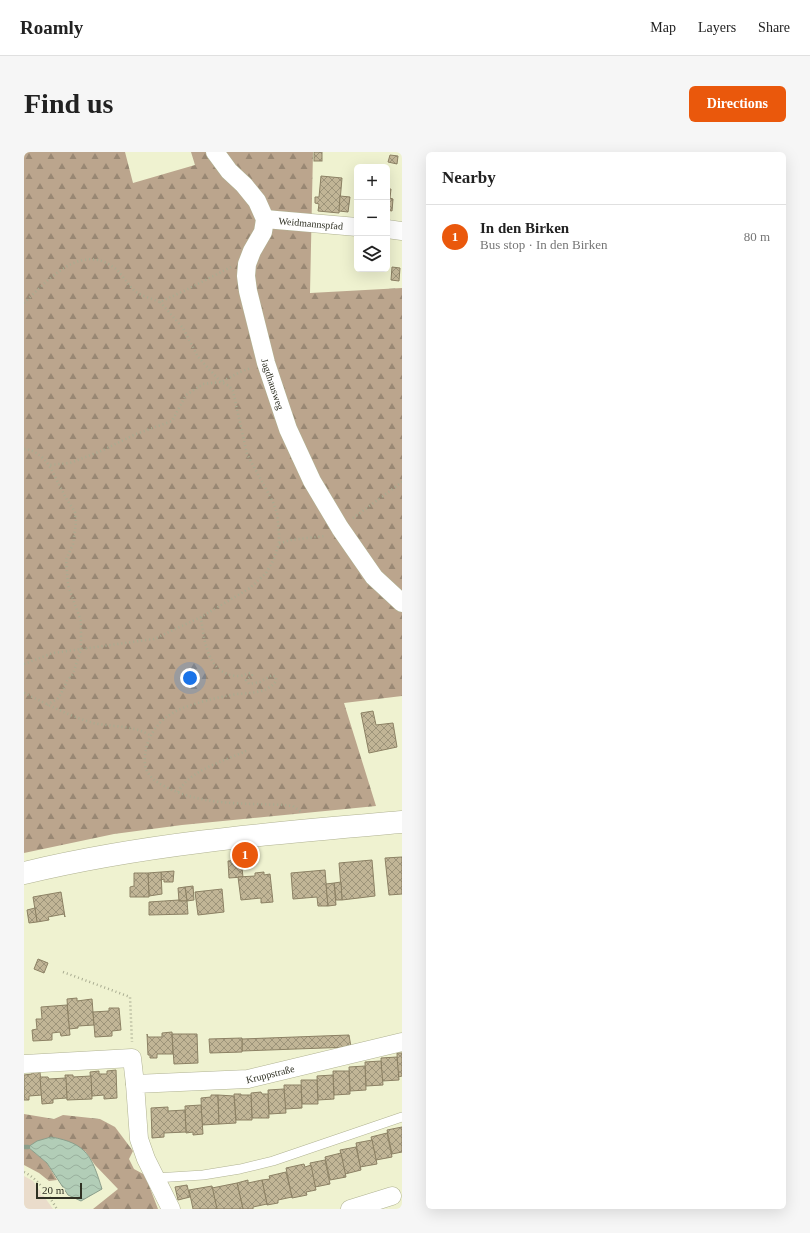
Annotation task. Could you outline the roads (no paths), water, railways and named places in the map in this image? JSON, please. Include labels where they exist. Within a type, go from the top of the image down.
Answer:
[{"type":"street","points":[[215,152],[229,171],[244,185],[257,201],[266,219]]},
{"type":"street","name":"Weidmannspfad","points":[[266,219],[354,227]]},
{"type":"street","name":"Jagdhausweg","points":[[266,219],[263,232],[252,250],[247,264],[246,276],[248,291],[266,362],[288,429],[312,481],[340,528],[374,577],[402,603]]},
{"type":"street","points":[[390,229],[402,231]]},
{"type":"street","points":[[24,872],[112,854],[189,843],[304,830],[402,822]]},
{"type":"street","name":"Kruppstraße","points":[[135,1084],[248,1079],[402,1042]]},
{"type":"street","points":[[24,1064],[132,1058],[139,1139],[146,1159],[171,1209]]},
{"type":"street","points":[[350,1209],[392,1196]]},
{"type":"lane","points":[[155,1178],[203,1175],[240,1169],[273,1161],[402,1117]]},
{"type":"water","points":[[51,1137],[73,1143],[86,1153],[95,1168],[102,1189],[81,1201],[68,1195],[47,1163],[28,1147],[37,1141]]},
{"type":"place","name":"In den Birken","points":[[245,855]]}]
